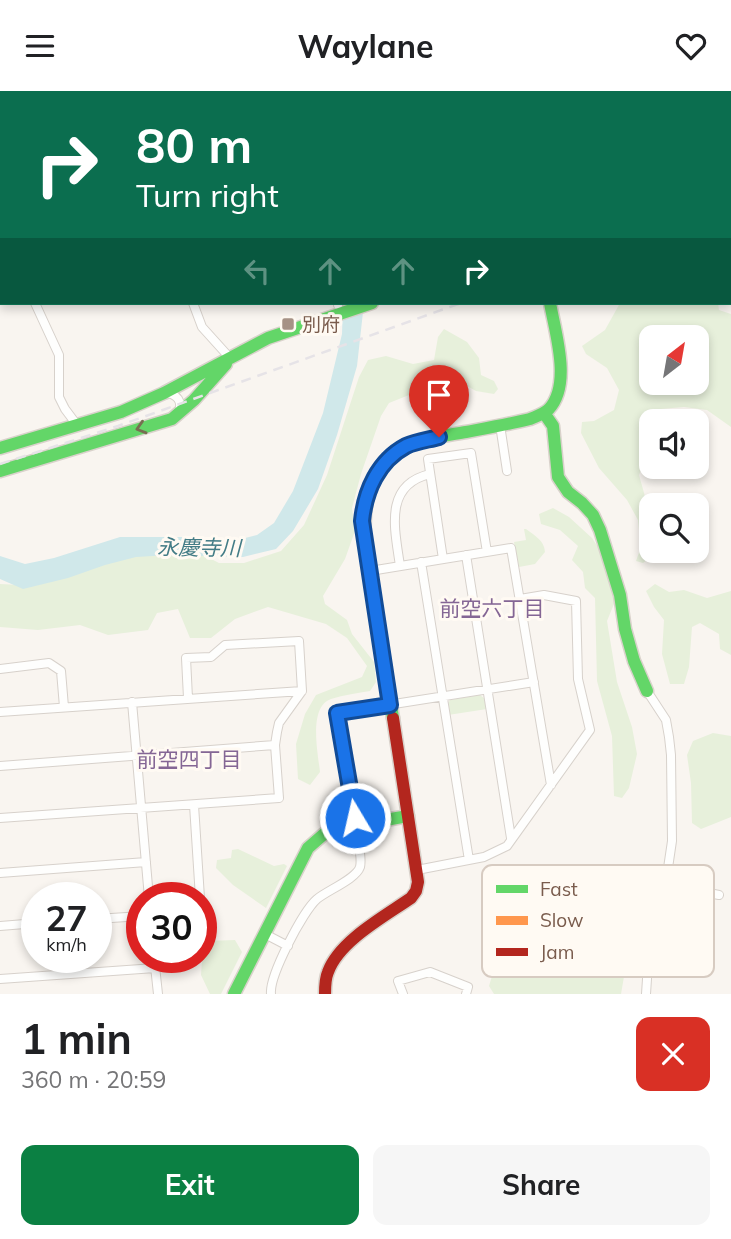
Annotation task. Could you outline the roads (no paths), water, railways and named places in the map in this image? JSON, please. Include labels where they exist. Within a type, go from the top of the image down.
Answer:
[{"type":"street","points":[[36,305],[59,355],[59,397],[77,425]]},
{"type":"street","points":[[194,305],[202,327],[230,358]]},
{"type":"street","points":[[325,994],[327,971],[337,955],[350,942],[411,898],[418,882],[362,521],[364,503],[374,478],[387,461],[414,443],[500,425],[544,413],[550,407],[558,393],[561,377],[550,305]]},
{"type":"street","points":[[0,448],[121,412],[164,393],[268,338],[337,307]]},
{"type":"street","points":[[0,471],[172,419],[198,397],[230,358]]},
{"type":"street","points":[[164,393],[172,394],[179,400],[180,411],[172,419]]},
{"type":"street","points":[[544,413],[553,426],[558,477],[568,492],[593,515],[600,530],[620,595],[625,629],[634,661],[646,691],[666,720],[671,755],[671,851],[668,865]]},
{"type":"street","points":[[500,425],[507,471]]},
{"type":"street","points":[[443,559],[428,459],[471,453],[487,552]]},
{"type":"street","points":[[400,566],[394,521],[396,504],[411,481],[430,474]]},
{"type":"street","points":[[370,571],[511,548],[551,785]]},
{"type":"street","points":[[466,555],[511,838]]},
{"type":"street","points":[[421,562],[469,860]]},
{"type":"street","points":[[416,870],[484,857],[508,845],[590,730],[578,679],[576,601],[544,595],[520,599]]},
{"type":"street","points":[[0,818],[279,798],[275,745],[279,723],[302,691],[299,641],[225,645],[211,657],[186,658],[188,698]]},
{"type":"street","points":[[0,669],[49,663],[61,671],[64,708]]},
{"type":"street","points":[[271,994],[274,976],[310,906],[356,873],[360,867],[356,825],[337,713],[534,682]]},
{"type":"street","points":[[0,712],[302,691]]},
{"type":"street","points":[[132,702],[148,882]]},
{"type":"street","points":[[0,766],[275,745]]},
{"type":"street","points":[[194,805],[199,882]]},
{"type":"street","points":[[233,994],[308,848],[324,834],[340,828],[408,816]]},
{"type":"street","points":[[0,873],[146,862]]},
{"type":"street","points":[[714,894],[719,895]]},
{"type":"street","points":[[0,926],[21,924]]},
{"type":"street","points":[[263,933],[288,946]]},
{"type":"street","points":[[0,979],[126,970]]},
{"type":"street","points":[[403,994],[398,981],[430,972],[468,986],[466,994]]},
{"type":"street","points":[[156,973],[158,994]]},
{"type":"water","name":"永慶寺川","points":[[343,305],[364,305],[357,366],[318,489],[293,531],[276,549],[243,557],[136,557],[23,589],[0,579],[0,556],[25,564],[54,558],[120,537],[237,540],[257,535],[274,523],[293,491],[323,413],[342,334]]},
{"type":"railway","points":[[0,464],[118,426],[455,305]]},
{"type":"place","name":"別府","points":[[288,324]]},
{"type":"district","name":"前空六丁目","points":[[492,609]]},
{"type":"district","name":"前空四丁目","points":[[189,760]]}]
